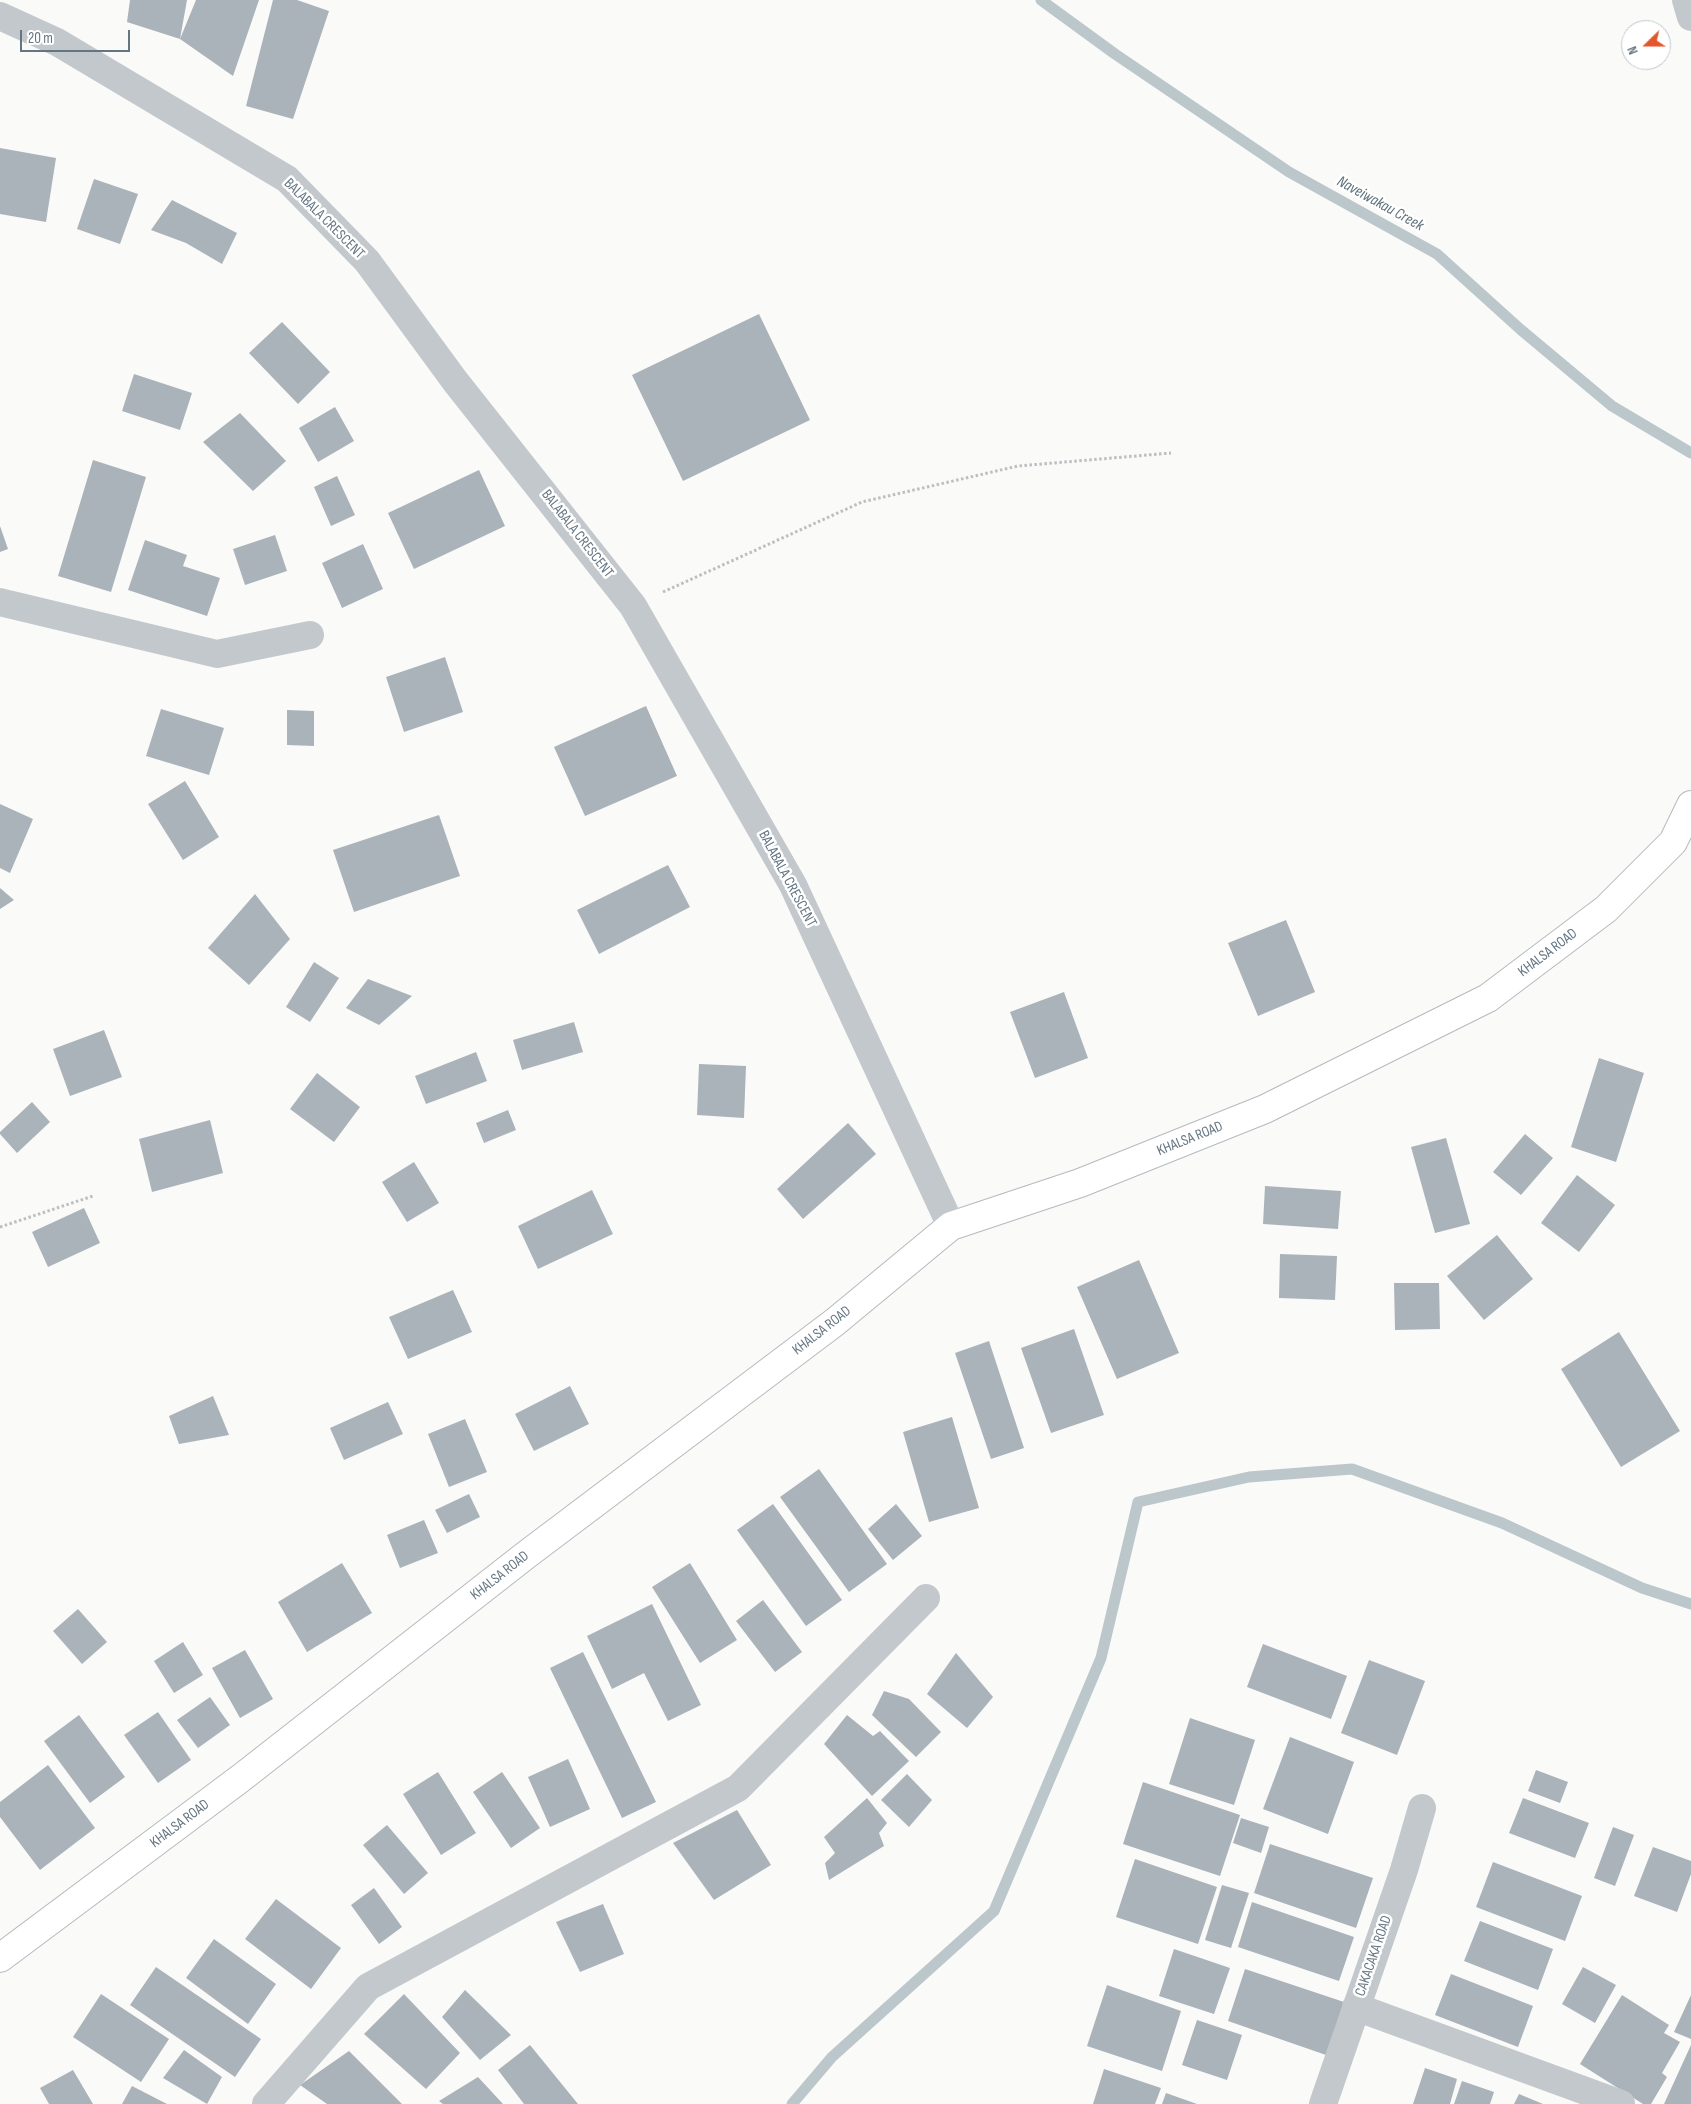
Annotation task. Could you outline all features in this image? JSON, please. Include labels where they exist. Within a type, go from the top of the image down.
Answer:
[{"type":"main road","name":"KHALSA ROAD","points":[[0,1958],[241,1778],[526,1555],[835,1322],[951,1226],[1080,1183],[1265,1108],[1488,998],[1606,910],[1673,842],[1691,805]]},
{"type":"street","points":[[1686,0],[1691,17]]},
{"type":"street","name":"BALABALA CRESCENT","points":[[0,16],[57,42],[287,179],[367,261],[455,381],[633,606],[793,885],[951,1226]]},
{"type":"street","points":[[0,602],[217,654],[310,635]]},
{"type":"street","points":[[266,2104],[368,1987],[738,1788],[926,1598]]},
{"type":"street","name":"CAKACAKA ROAD","points":[[1323,2104],[1404,1870],[1422,1808]]},
{"type":"street","points":[[1356,2007],[1621,2104]]},
{"type":"path","points":[[633,606],[862,502],[1018,466],[1171,453]]},
{"type":"path","points":[[0,1227],[93,1196]]},
{"type":"building","points":[[130,0],[187,0],[180,39],[127,22]]},
{"type":"building","points":[[196,0],[259,0],[233,76],[180,39]]},
{"type":"building","points":[[273,0],[297,0],[329,11],[293,119],[246,106]]},
{"type":"building","points":[[0,148],[56,158],[46,222],[0,214]]},
{"type":"building","points":[[94,179],[138,194],[120,244],[77,229]]},
{"type":"building","points":[[172,200],[237,233],[222,264],[186,243],[151,230]]},
{"type":"building","points":[[759,314],[810,420],[683,481],[632,375]]},
{"type":"building","points":[[282,322],[330,372],[298,404],[249,353]]},
{"type":"building","points":[[134,374],[192,393],[180,430],[122,411]]},
{"type":"building","points":[[335,407],[354,441],[318,462],[299,428]]},
{"type":"building","points":[[240,413],[286,461],[253,491],[203,442]]},
{"type":"building","points":[[93,460],[146,477],[111,592],[58,576]]},
{"type":"building","points":[[479,470],[505,526],[414,569],[388,513]]},
{"type":"building","points":[[337,476],[355,515],[331,526],[314,487]]},
{"type":"building","points":[[0,526],[8,549],[0,552]]},
{"type":"building","points":[[275,535],[287,571],[245,585],[233,549]]},
{"type":"building","points":[[145,540],[187,555],[183,566],[220,578],[207,616],[128,590]]},
{"type":"building","points":[[363,544],[383,589],[342,608],[322,563]]},
{"type":"building","points":[[445,657],[463,712],[404,732],[386,677]]},
{"type":"building","points":[[646,706],[677,776],[585,816],[554,747]]},
{"type":"building","points":[[161,709],[224,728],[209,775],[146,756]]},
{"type":"building","points":[[287,710],[314,711],[314,746],[287,745]]},
{"type":"building","points":[[185,781],[219,837],[183,860],[148,804]]},
{"type":"building","points":[[0,804],[33,819],[10,873],[0,868]]},
{"type":"building","points":[[439,815],[460,876],[354,912],[333,850]]},
{"type":"building","points":[[668,865],[690,907],[599,954],[577,910]]},
{"type":"building","points":[[0,888],[14,900],[0,909]]},
{"type":"building","points":[[255,894],[290,939],[249,985],[208,948]]},
{"type":"building","points":[[1286,920],[1315,992],[1258,1016],[1228,943]]},
{"type":"building","points":[[314,962],[339,978],[310,1022],[286,1007]]},
{"type":"building","points":[[368,979],[412,996],[379,1025],[346,1008]]},
{"type":"building","points":[[1064,992],[1088,1058],[1035,1078],[1010,1012]]},
{"type":"building","points":[[574,1022],[583,1052],[522,1070],[513,1040]]},
{"type":"building","points":[[104,1030],[122,1077],[70,1096],[53,1049]]},
{"type":"building","points":[[476,1052],[487,1081],[426,1104],[415,1076]]},
{"type":"building","points":[[1599,1058],[1644,1073],[1616,1162],[1571,1147]]},
{"type":"building","points":[[699,1064],[746,1066],[744,1118],[697,1115]]},
{"type":"building","points":[[317,1073],[360,1107],[334,1142],[290,1109]]},
{"type":"building","points":[[32,1102],[50,1122],[17,1153],[0,1132]]},
{"type":"building","points":[[508,1110],[516,1130],[484,1143],[476,1123]]},
{"type":"building","points":[[210,1120],[223,1173],[152,1192],[139,1139]]},
{"type":"building","points":[[848,1123],[876,1154],[803,1219],[777,1189]]},
{"type":"building","points":[[1525,1134],[1553,1158],[1521,1195],[1493,1172]]},
{"type":"building","points":[[1446,1138],[1470,1224],[1435,1233],[1411,1147]]},
{"type":"building","points":[[414,1162],[439,1203],[407,1222],[382,1182]]},
{"type":"building","points":[[1577,1175],[1615,1205],[1579,1252],[1541,1223]]},
{"type":"building","points":[[1265,1186],[1341,1191],[1338,1229],[1263,1224]]},
{"type":"building","points":[[592,1190],[613,1234],[538,1269],[518,1226]]},
{"type":"building","points":[[84,1208],[100,1243],[48,1267],[32,1232]]},
{"type":"building","points":[[1497,1235],[1533,1279],[1484,1320],[1447,1276]]},
{"type":"building","points":[[1280,1254],[1337,1256],[1335,1300],[1279,1298]]},
{"type":"building","points":[[1139,1260],[1179,1353],[1117,1379],[1077,1287]]},
{"type":"building","points":[[1394,1283],[1439,1283],[1440,1329],[1395,1330]]},
{"type":"building","points":[[453,1290],[472,1332],[408,1359],[389,1317]]},
{"type":"building","points":[[1074,1329],[1104,1415],[1051,1433],[1021,1348]]},
{"type":"building","points":[[1619,1332],[1680,1431],[1621,1467],[1561,1369]]},
{"type":"building","points":[[989,1341],[1024,1448],[991,1459],[955,1353]]},
{"type":"building","points":[[570,1386],[589,1424],[534,1451],[515,1414]]},
{"type":"building","points":[[213,1396],[229,1435],[179,1444],[169,1416]]},
{"type":"building","points":[[388,1402],[403,1434],[344,1460],[330,1428]]},
{"type":"building","points":[[952,1417],[979,1508],[929,1522],[903,1432]]},
{"type":"building","points":[[465,1419],[487,1472],[449,1487],[428,1434]]},
{"type":"building","points":[[819,1469],[887,1564],[849,1592],[780,1497]]},
{"type":"building","points":[[469,1494],[480,1517],[447,1533],[435,1510]]},
{"type":"building","points":[[773,1504],[842,1600],[806,1626],[737,1530]]},
{"type":"building","points":[[896,1504],[922,1536],[893,1560],[868,1529]]},
{"type":"building","points":[[424,1520],[438,1553],[400,1568],[387,1535]]},
{"type":"building","points":[[342,1563],[372,1613],[307,1652],[278,1602]]},
{"type":"building","points":[[690,1563],[737,1640],[700,1663],[652,1587]]},
{"type":"building","points":[[763,1600],[802,1652],[775,1672],[736,1621]]},
{"type":"building","points":[[652,1604],[701,1705],[668,1721],[644,1673],[612,1689],[587,1636]]},
{"type":"building","points":[[78,1609],[107,1642],[82,1664],[53,1631]]},
{"type":"building","points":[[183,1642],[203,1675],[174,1693],[154,1661]]},
{"type":"building","points":[[1263,1644],[1347,1676],[1331,1719],[1247,1687]]},
{"type":"building","points":[[245,1650],[273,1699],[240,1718],[212,1668]]},
{"type":"building","points":[[583,1652],[656,1802],[622,1818],[550,1668]]},
{"type":"building","points":[[956,1653],[993,1697],[967,1728],[927,1694]]},
{"type":"building","points":[[1369,1660],[1425,1681],[1397,1755],[1341,1733]]},
{"type":"building","points":[[884,1691],[909,1699],[941,1732],[916,1757],[872,1715]]},
{"type":"building","points":[[210,1697],[230,1725],[198,1748],[177,1720]]},
{"type":"building","points":[[158,1712],[191,1760],[158,1783],[124,1735]]},
{"type":"building","points":[[79,1715],[125,1777],[90,1803],[44,1741]]},
{"type":"building","points":[[847,1715],[873,1736],[880,1731],[909,1761],[872,1796],[824,1744]]},
{"type":"building","points":[[1190,1718],[1255,1740],[1234,1805],[1169,1784]]},
{"type":"building","points":[[1290,1737],[1354,1762],[1328,1834],[1263,1809]]},
{"type":"building","points":[[568,1759],[590,1809],[550,1827],[528,1777]]},
{"type":"building","points":[[48,1765],[95,1828],[40,1870],[0,1817],[0,1802]]},
{"type":"building","points":[[1536,1770],[1568,1782],[1560,1803],[1528,1791]]},
{"type":"building","points":[[438,1772],[476,1833],[441,1855],[403,1794]]},
{"type":"building","points":[[502,1772],[540,1828],[511,1848],[473,1792]]},
{"type":"building","points":[[907,1774],[932,1800],[909,1827],[881,1800]]},
{"type":"building","points":[[1143,1782],[1240,1815],[1220,1876],[1123,1844]]},
{"type":"building","points":[[867,1798],[887,1823],[879,1833],[884,1846],[829,1880],[825,1863],[835,1853],[824,1837]]},
{"type":"building","points":[[1523,1798],[1589,1823],[1575,1858],[1509,1833]]},
{"type":"building","points":[[737,1810],[771,1865],[714,1900],[673,1843]]},
{"type":"building","points":[[1241,1818],[1269,1827],[1261,1853],[1233,1843]]},
{"type":"building","points":[[387,1825],[428,1873],[404,1894],[363,1845]]},
{"type":"building","points":[[1613,1827],[1634,1835],[1615,1886],[1594,1878]]},
{"type":"building","points":[[1270,1844],[1373,1878],[1356,1928],[1254,1893]]},
{"type":"building","points":[[1653,1847],[1691,1861],[1691,1874],[1677,1912],[1634,1896]]},
{"type":"building","points":[[1135,1859],[1217,1887],[1198,1944],[1116,1917]]},
{"type":"building","points":[[1493,1862],[1582,1896],[1565,1941],[1476,1907]]},
{"type":"building","points":[[1222,1885],[1249,1893],[1231,1948],[1205,1940]]},
{"type":"building","points":[[374,1888],[402,1927],[379,1944],[351,1905]]},
{"type":"building","points":[[276,1899],[341,1948],[311,1989],[245,1939]]},
{"type":"building","points":[[1252,1902],[1354,1937],[1339,1981],[1238,1947]]},
{"type":"building","points":[[603,1904],[624,1954],[580,1972],[556,1922]]},
{"type":"building","points":[[1480,1921],[1553,1949],[1538,1990],[1464,1961]]},
{"type":"building","points":[[214,1939],[276,1984],[248,2024],[186,1978]]},
{"type":"building","points":[[1174,1949],[1230,1968],[1214,2014],[1159,1996]]},
{"type":"building","points":[[156,1967],[261,2039],[235,2077],[130,2005]]},
{"type":"building","points":[[1583,1967],[1616,1985],[1595,2023],[1562,2004]]},
{"type":"building","points":[[1245,1969],[1344,2002],[1326,2055],[1228,2021]]},
{"type":"building","points":[[1451,1974],[1533,2006],[1518,2047],[1435,2015]]},
{"type":"building","points":[[1107,1985],[1181,2011],[1162,2071],[1087,2046]]},
{"type":"building","points":[[465,1990],[511,2035],[480,2060],[442,2017]]},
{"type":"building","points":[[101,1994],[169,2039],[141,2082],[73,2037]]},
{"type":"building","points":[[404,1994],[460,2053],[426,2089],[364,2034]]},
{"type":"building","points":[[1622,1995],[1669,2025],[1664,2033],[1680,2042],[1662,2073],[1667,2077],[1651,2104],[1643,2104],[1580,2064]]},
{"type":"building","points":[[1691,1995],[1691,2039],[1674,2032]]},
{"type":"building","points":[[1197,2020],[1242,2035],[1227,2080],[1182,2065]]},
{"type":"building","points":[[530,2045],[578,2104],[524,2104],[498,2070]]},
{"type":"building","points":[[1691,2045],[1691,2104],[1664,2104]]},
{"type":"building","points":[[184,2050],[222,2077],[207,2104],[163,2078]]},
{"type":"building","points":[[349,2051],[402,2104],[327,2104],[300,2085]]},
{"type":"building","points":[[1425,2068],[1457,2079],[1450,2104],[1413,2104]]},
{"type":"building","points":[[1104,2069],[1161,2088],[1155,2104],[1093,2104]]},
{"type":"building","points":[[73,2070],[93,2104],[49,2104],[40,2088]]},
{"type":"building","points":[[478,2077],[503,2104],[443,2104],[439,2101]]},
{"type":"building","points":[[1462,2081],[1494,2092],[1490,2104],[1454,2104]]},
{"type":"building","points":[[132,2086],[167,2104],[122,2104]]},
{"type":"building","points":[[1166,2093],[1197,2104],[1162,2104]]},
{"type":"building","points":[[1519,2094],[1543,2104],[1514,2104]]},
{"type":"waterway","name":"Naveiwakau Creek","points":[[1041,0],[1115,54],[1289,172],[1437,254],[1520,329],[1612,406],[1691,453]]},
{"type":"waterway","points":[[792,2104],[832,2057],[994,1911],[1101,1658],[1138,1502],[1249,1477],[1352,1469],[1502,1523],[1642,1588],[1691,1604]]}]
